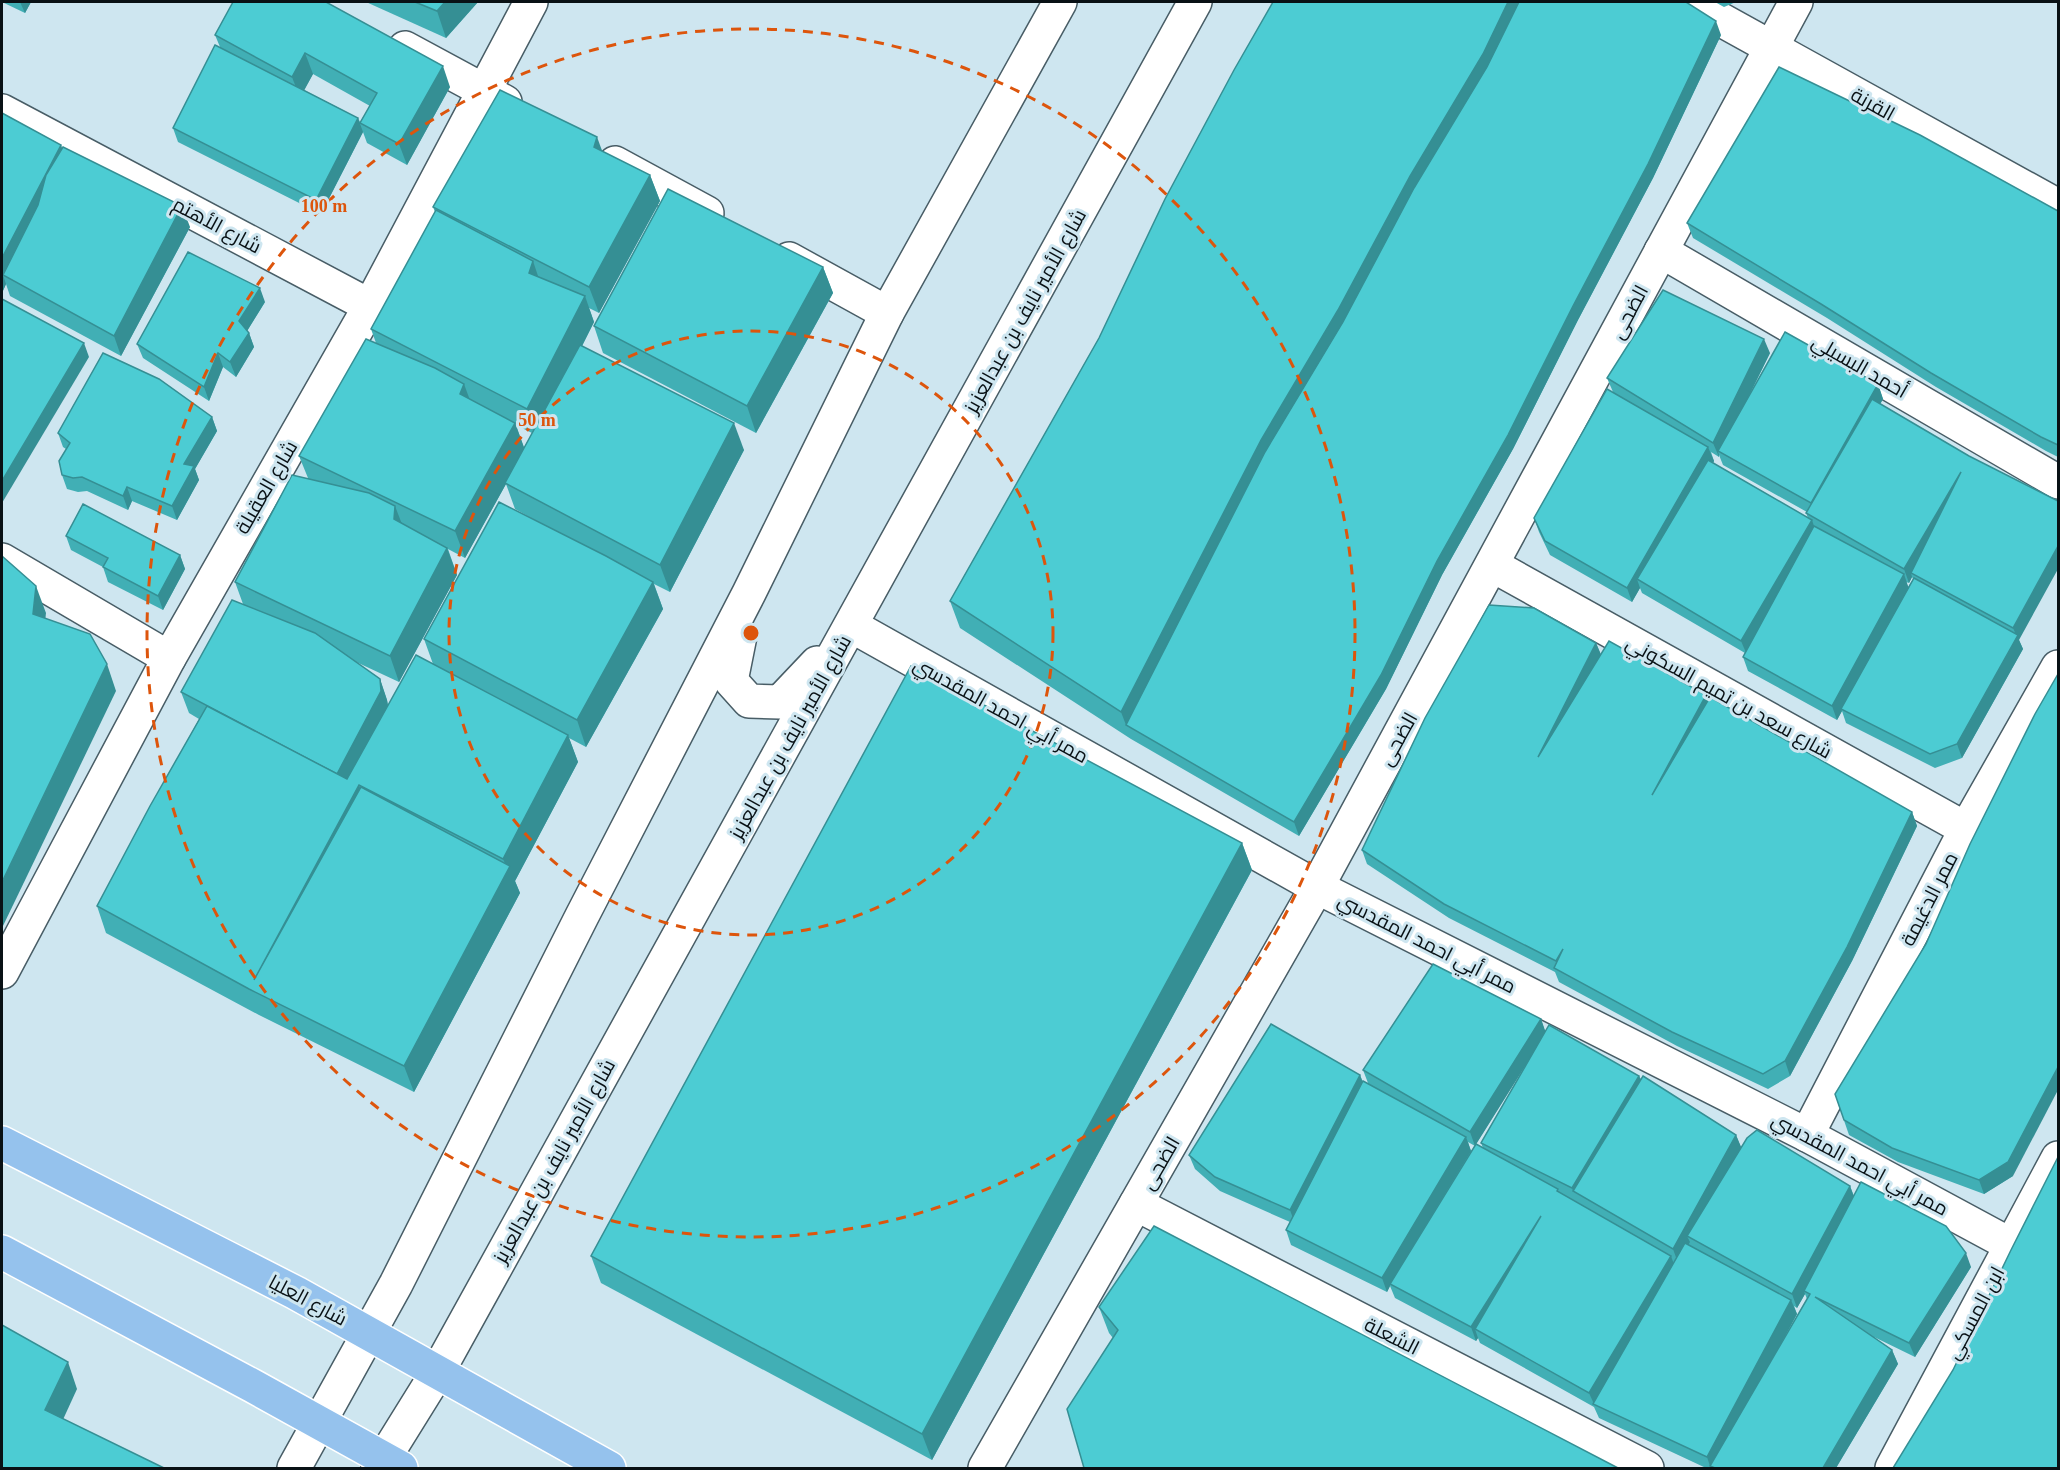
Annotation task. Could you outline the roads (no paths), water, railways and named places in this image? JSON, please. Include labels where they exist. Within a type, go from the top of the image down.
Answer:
[{"type":"main road","name":"شارع العليا","points":[[2,1143],[296,1293],[609,1468]]},
{"type":"main road","points":[[2,1252],[242,1380],[388,1465]]},
{"type":"street","name":"شارع العقيلة","points":[[2,972],[169,658],[370,306],[531,2]]},
{"type":"street","points":[[294,1468],[396,1284],[749,593],[887,313],[1059,2]]},
{"type":"street","name":"شارع الأمير نايف بن عبدالعزيز","points":[[388,1465],[1196,2]]},
{"type":"street","name":"القرنة","points":[[1689,2],[2058,206]]},
{"type":"street","name":"الضحى","points":[[985,1468],[1317,887],[1796,2]]},
{"type":"street","points":[[381,35],[527,114]]},
{"type":"street","name":"شارع الأهتم","points":[[2,111],[370,306]]},
{"type":"street","points":[[590,149],[736,230]]},
{"type":"street","points":[[767,247],[887,313]]},
{"type":"street","name":"أحمد البسيلي","points":[[1661,251],[2058,482]]},
{"type":"street","points":[[2,560],[169,658]]},
{"type":"street","name":"شارع سعد بن تميم السكوني","points":[[1492,565],[1966,829]]},
{"type":"street","points":[[749,593],[730,681],[749,701],[780,702],[852,626]]},
{"type":"street","name":"ممر أبي احمد المقدسي","points":[[852,626],[1317,887],[1807,1135],[2011,1245]]},
{"type":"street","name":"ممر الدغيمة","points":[[1807,1135],[1966,829],[2058,667]]},
{"type":"street","name":"ابن المسكي","points":[[1892,1468],[2058,1158]]},
{"type":"street","name":"الشعلة","points":[[1136,1204],[1647,1468]]}]
